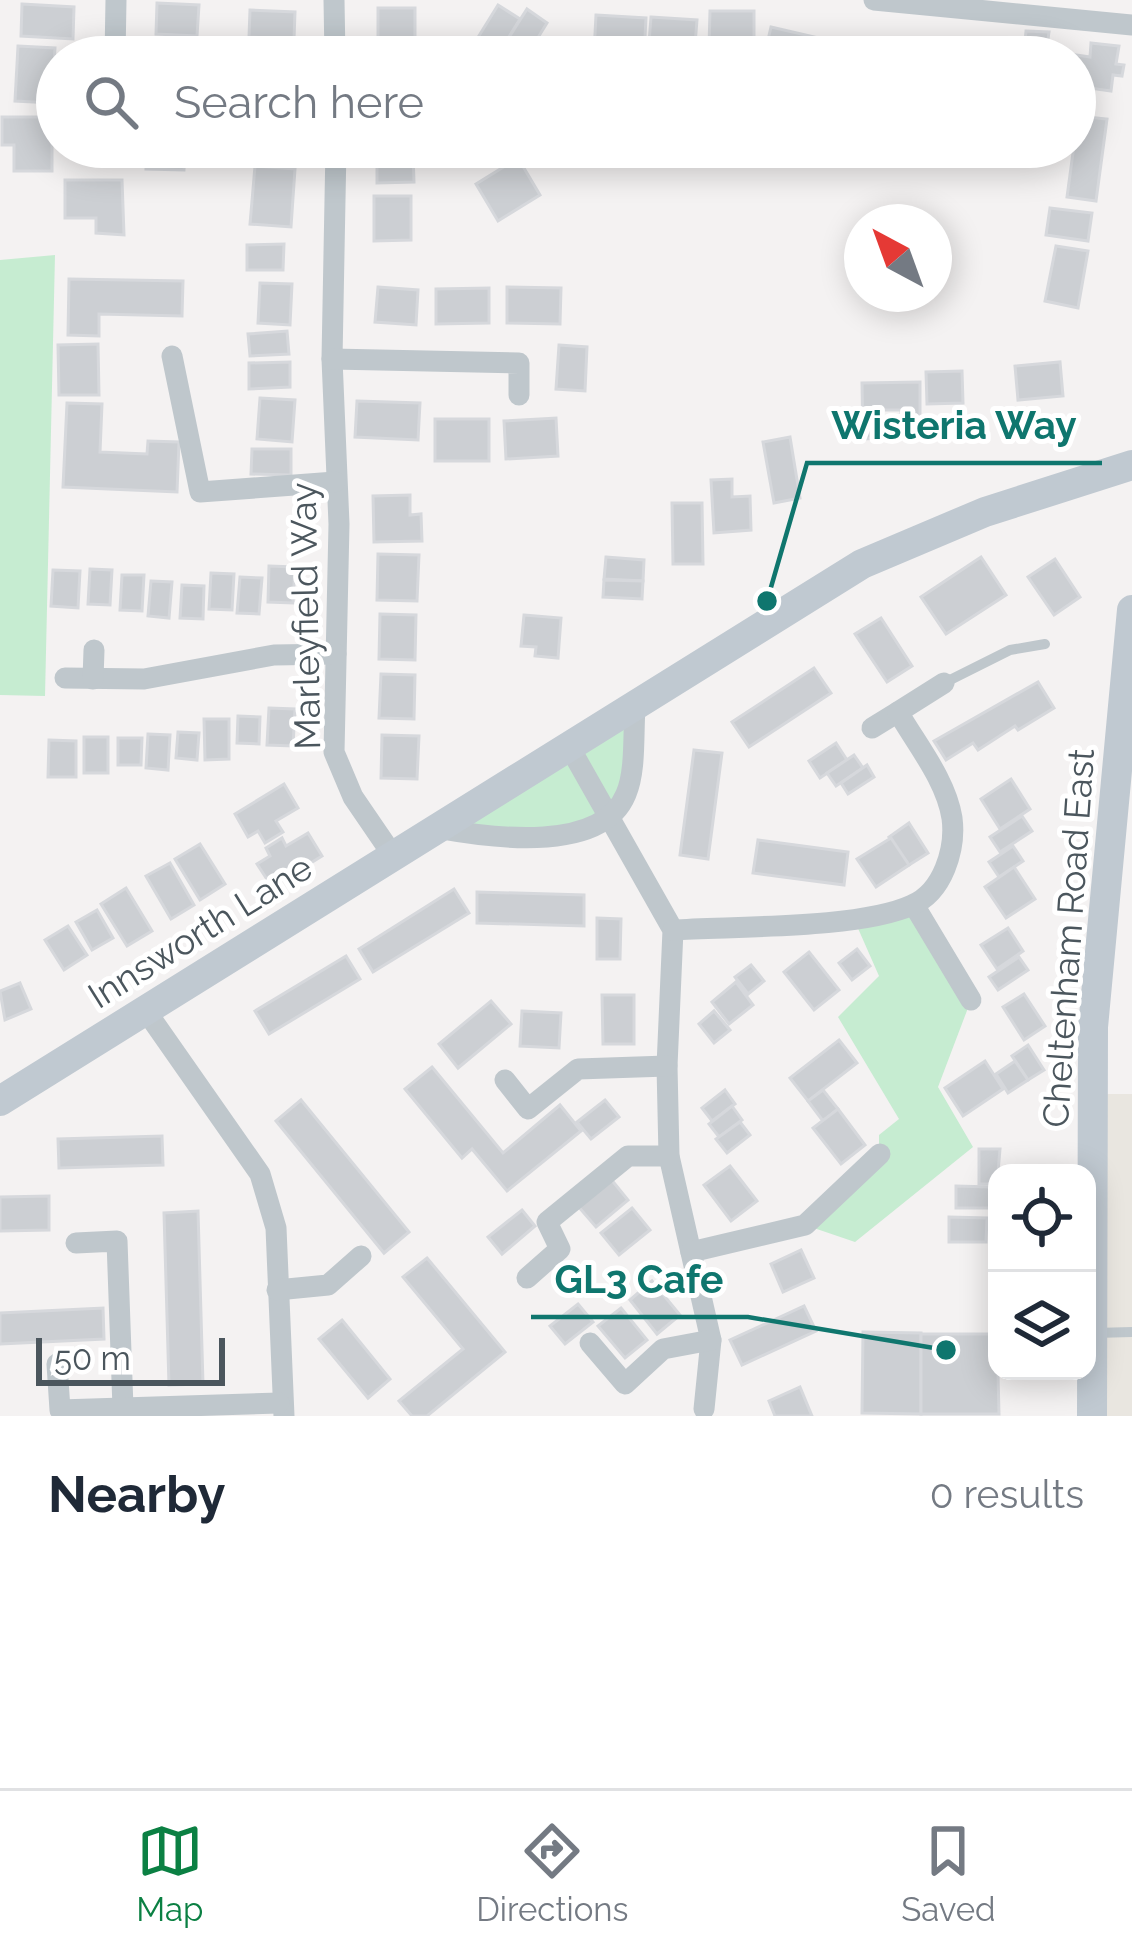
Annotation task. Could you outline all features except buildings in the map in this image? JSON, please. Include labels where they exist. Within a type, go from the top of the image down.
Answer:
[{"type":"street","points":[[115,36],[116,0]]},
{"type":"street","points":[[334,0],[335,36]]},
{"type":"street","points":[[874,0],[1132,25]]},
{"type":"street","name":"Marleyfield Way","points":[[336,168],[334,752],[352,797],[394,857]]},
{"type":"street","points":[[172,356],[200,492],[335,482]]},
{"type":"street","points":[[332,359],[519,363],[519,395]]},
{"type":"street","name":"Innsworth Lane","points":[[0,1101],[442,830],[862,564],[985,512],[1132,465]]},
{"type":"street","name":"Cheltenham Road East","points":[[1090,1164],[1093,1027],[1121,864],[1132,610]]},
{"type":"street","points":[[93,679],[94,650]]},
{"type":"street","points":[[65,678],[144,679],[274,655],[336,654]]},
{"type":"street","points":[[872,728],[944,683]]},
{"type":"street","points":[[442,830],[475,835],[578,833],[613,816],[628,792],[635,709]]},
{"type":"street","points":[[673,930],[853,917],[914,905],[937,882],[952,855],[952,819],[943,786],[898,712]]},
{"type":"street","points":[[570,748],[613,816],[673,930],[669,1156],[711,1340],[699,1414]]},
{"type":"street","points":[[914,905],[970,1000]]},
{"type":"street","points":[[57,1364],[60,1413],[123,1408],[281,1409],[277,1228],[260,1174],[146,1011]]},
{"type":"street","points":[[505,1080],[528,1109],[578,1069],[667,1066]]},
{"type":"street","points":[[691,1252],[805,1225],[880,1154]]},
{"type":"street","points":[[527,1278],[560,1249],[547,1222],[628,1156],[669,1156]]},
{"type":"street","points":[[76,1243],[117,1241],[123,1408]]},
{"type":"street","points":[[277,1290],[328,1285],[361,1256]]},
{"type":"street","points":[[590,1343],[625,1384],[663,1348],[711,1340]]},
{"type":"street","name":"Cheltenham Road East","points":[[1092,1380],[1092,1416]]},
{"type":"lane","points":[[944,683],[1010,650],[1045,644]]},
{"type":"lane","points":[[1096,1333],[1132,1332]]},
{"type":"shaded area","points":[[1092,1094],[1132,1094],[1132,1416],[1092,1416],[1096,1164],[1092,1164]]},
{"type":"green space","points":[[55,255],[45,696],[0,695],[0,260]]},
{"type":"green space","points":[[635,709],[628,792],[578,833],[442,829]]},
{"type":"green space","points":[[914,905],[971,1000],[938,1087],[973,1147],[855,1242],[805,1225],[879,1154],[879,1135],[899,1119],[838,1017],[879,976],[853,917]]},
{"type":"place","name":"Wisteria Way","points":[[767,601]]},
{"type":"place","name":"GL3 Cafe","points":[[946,1350]]}]
